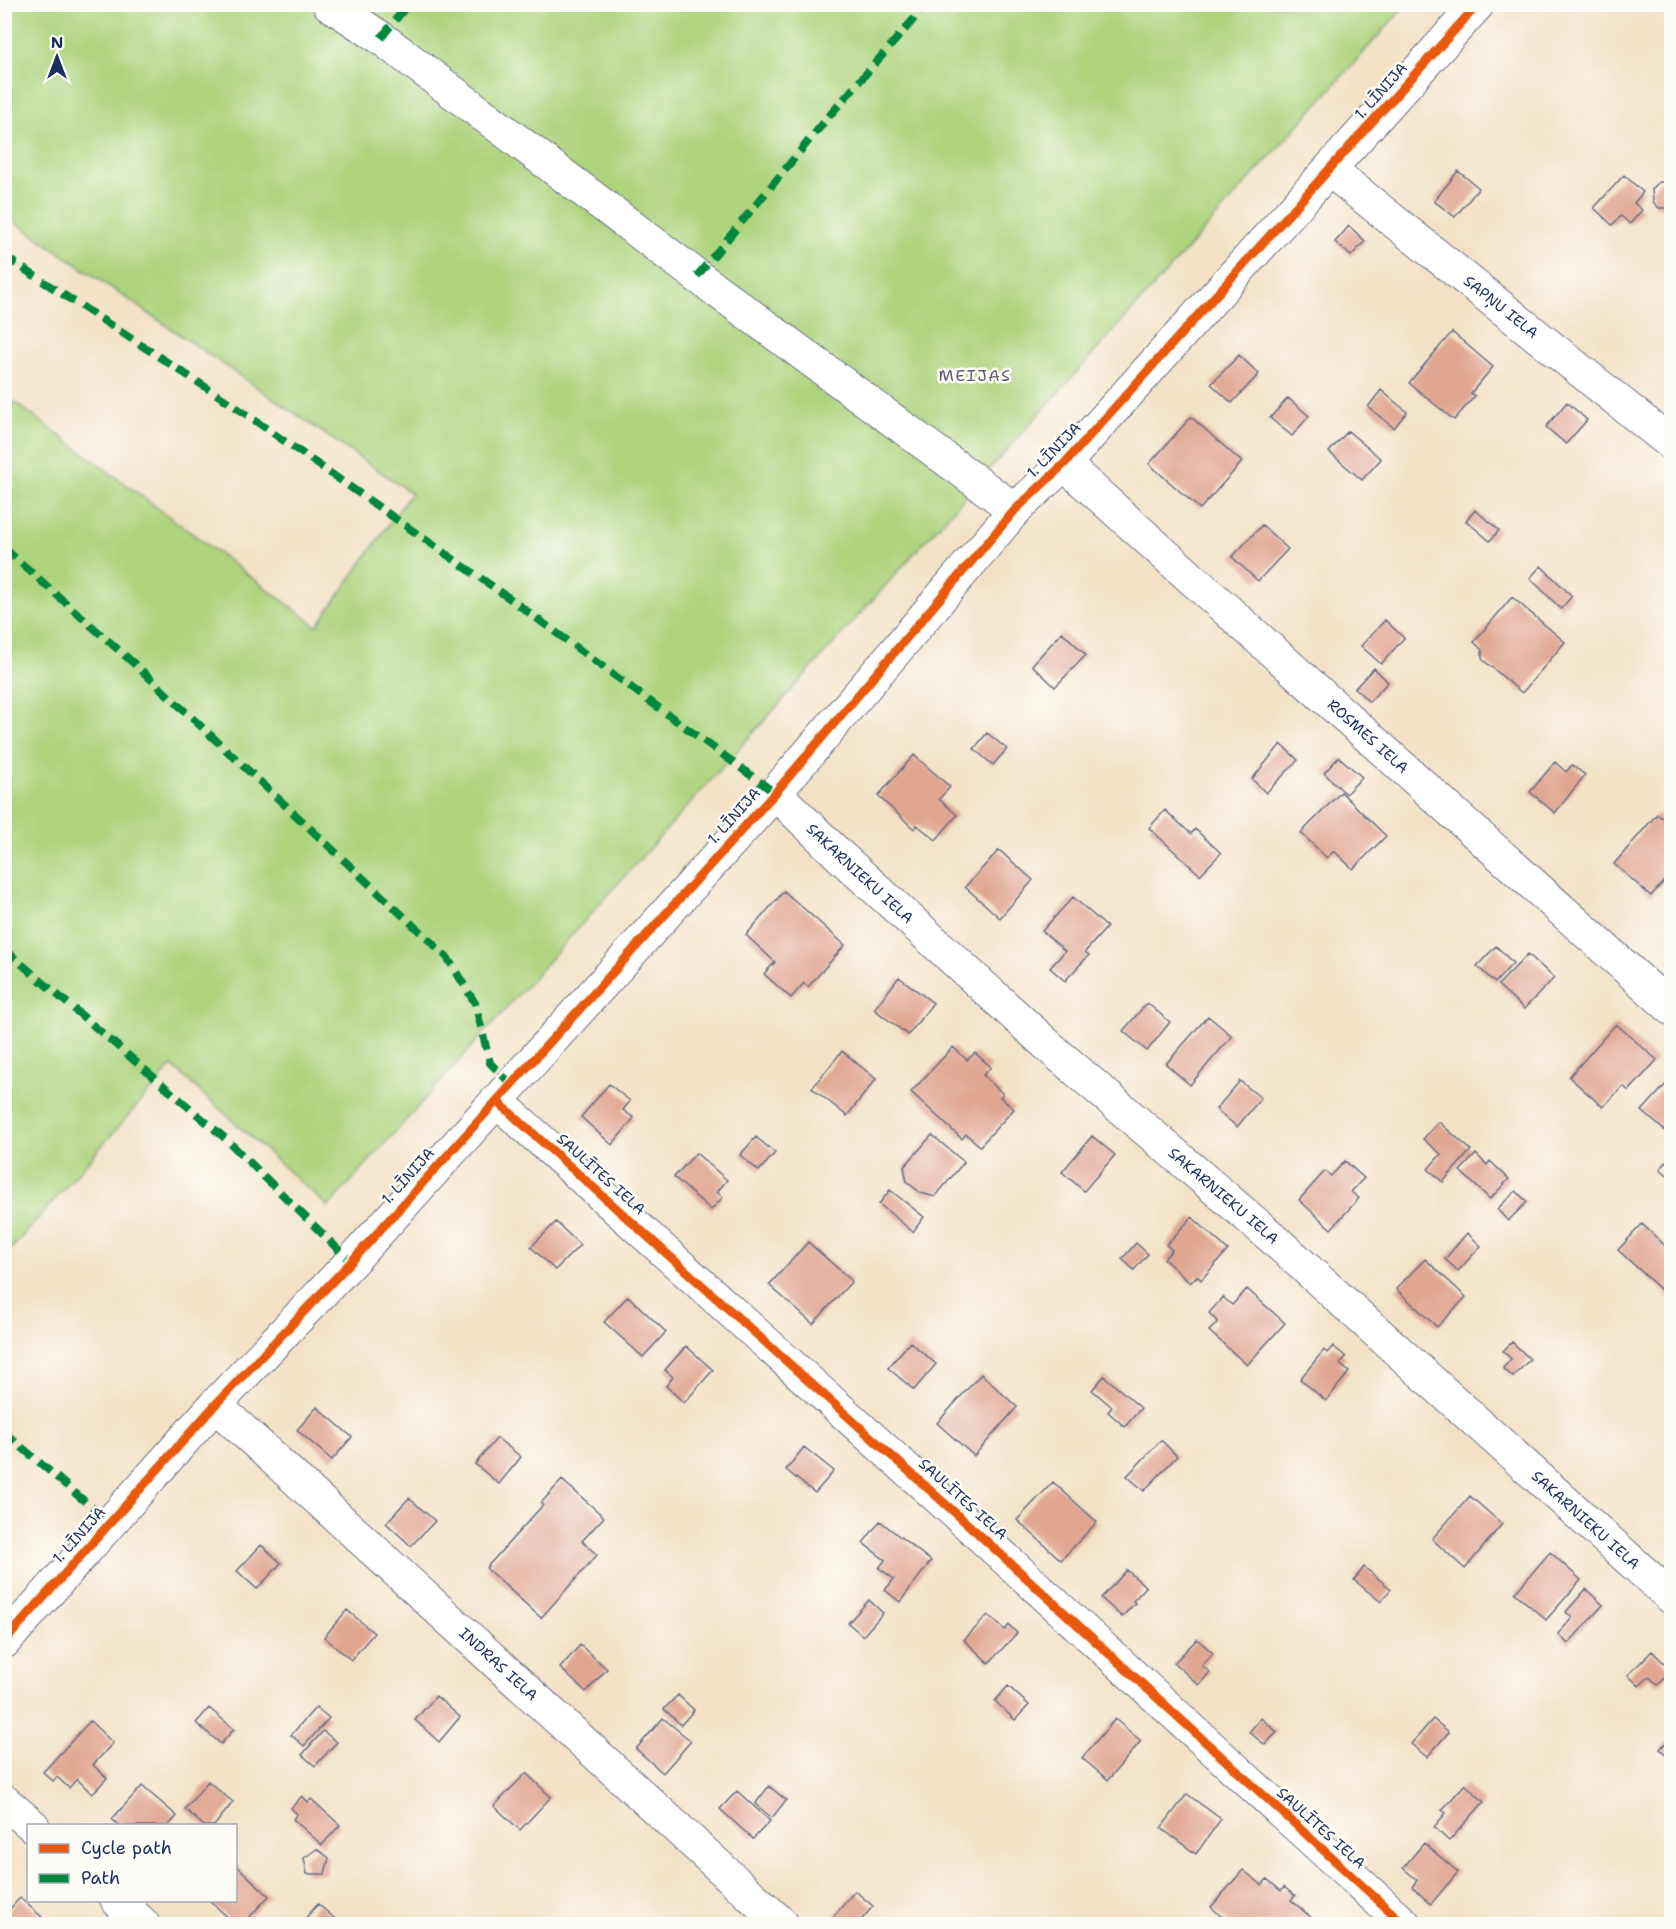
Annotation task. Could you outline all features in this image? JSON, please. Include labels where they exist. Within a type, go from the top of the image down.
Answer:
[{"type":"street","points":[[329,4],[381,38],[697,276],[1015,510]]},
{"type":"street","name":"1. LĪNIJA","points":[[4,1642],[215,1405],[351,1262],[775,794],[1015,510],[1064,464],[1478,4]]},
{"type":"street","name":"SAPŅU IELA","points":[[1330,170],[1671,444]]},
{"type":"street","name":"ROSMES IELA","points":[[1064,464],[1671,1009]]},
{"type":"street","name":"SAKARNIEKU IELA","points":[[775,794],[1054,1051],[1268,1234],[1671,1598]]},
{"type":"street","name":"SAULĪTES IELA","points":[[497,1101],[972,1528],[1404,1924]]},
{"type":"street","name":"INDRAS IELA","points":[[215,1405],[782,1924]]},
{"type":"street","points":[[4,1801],[31,1824]]},
{"type":"street","points":[[119,1902],[143,1924]]},
{"type":"green space","points":[[5,5],[1406,5],[328,1207],[172,1066],[5,1256],[5,395],[317,626],[411,493],[5,215]]},
{"type":"building","points":[[1458,171],[1479,188],[1455,217],[1434,201]]},
{"type":"building","points":[[1624,175],[1643,192],[1634,203],[1642,210],[1630,224],[1621,216],[1612,225],[1594,208]]},
{"type":"building","points":[[1659,182],[1672,182],[1672,208],[1659,208],[1653,202],[1652,189]]},
{"type":"building","points":[[1349,226],[1365,241],[1351,256],[1335,242]]},
{"type":"building","points":[[1452,332],[1493,367],[1471,393],[1475,396],[1454,420],[1409,383]]},
{"type":"building","points":[[1239,355],[1259,374],[1232,403],[1211,384]]},
{"type":"building","points":[[1381,390],[1407,412],[1394,428],[1368,407]]},
{"type":"building","points":[[1288,398],[1309,416],[1292,436],[1270,418]]},
{"type":"building","points":[[1567,402],[1587,420],[1566,444],[1546,427]]},
{"type":"building","points":[[1191,417],[1242,462],[1200,509],[1149,464]]},
{"type":"building","points":[[1348,431],[1381,459],[1362,480],[1329,452]]},
{"type":"building","points":[[1475,510],[1499,530],[1490,541],[1466,521]]},
{"type":"building","points":[[1262,525],[1288,549],[1258,581],[1232,557]]},
{"type":"building","points":[[1541,566],[1572,596],[1561,609],[1530,578]]},
{"type":"building","points":[[1512,597],[1565,642],[1522,693],[1482,659],[1482,650],[1474,642]]},
{"type":"building","points":[[1385,620],[1404,638],[1381,664],[1361,646]]},
{"type":"building","points":[[1062,632],[1086,655],[1055,687],[1032,665]]},
{"type":"building","points":[[1374,668],[1388,682],[1369,702],[1355,688]]},
{"type":"building","points":[[987,733],[1007,749],[993,765],[974,749]]},
{"type":"building","points":[[1281,744],[1298,760],[1266,793],[1252,779]]},
{"type":"building","points":[[914,755],[950,787],[939,799],[957,815],[936,840],[917,825],[914,829],[878,796]]},
{"type":"building","points":[[1339,757],[1362,777],[1346,794],[1324,773]]},
{"type":"building","points":[[1555,762],[1566,772],[1572,765],[1585,775],[1555,813],[1530,792]]},
{"type":"building","points":[[1341,792],[1386,836],[1353,869],[1334,851],[1327,858],[1301,833]]},
{"type":"building","points":[[1165,810],[1191,834],[1195,829],[1221,853],[1200,875],[1149,828]]},
{"type":"building","points":[[1657,814],[1672,825],[1672,872],[1651,896],[1614,864]]},
{"type":"building","points":[[999,850],[1033,880],[1000,918],[965,887]]},
{"type":"building","points":[[784,891],[845,945],[808,987],[804,983],[791,998],[764,974],[775,962],[746,935]]},
{"type":"building","points":[[1073,897],[1107,927],[1085,952],[1089,955],[1065,981],[1050,968],[1065,951],[1042,931]]},
{"type":"building","points":[[1496,946],[1513,963],[1495,983],[1477,966]]},
{"type":"building","points":[[1528,954],[1554,978],[1524,1009],[1498,985]]},
{"type":"building","points":[[899,977],[933,1003],[908,1035],[874,1009]]},
{"type":"building","points":[[1147,1003],[1170,1022],[1147,1051],[1123,1031]]},
{"type":"building","points":[[1208,1016],[1232,1036],[1190,1085],[1166,1064]]},
{"type":"building","points":[[1616,1024],[1657,1060],[1629,1091],[1623,1086],[1603,1107],[1569,1077]]},
{"type":"building","points":[[953,1047],[967,1060],[975,1053],[991,1067],[983,1075],[1003,1094],[1000,1097],[1014,1109],[980,1146],[966,1134],[962,1139],[911,1092]]},
{"type":"building","points":[[842,1051],[876,1079],[847,1116],[812,1088]]},
{"type":"building","points":[[1240,1081],[1261,1098],[1237,1127],[1216,1109]]},
{"type":"building","points":[[1667,1083],[1672,1087],[1672,1137],[1642,1111]]},
{"type":"building","points":[[609,1084],[630,1101],[623,1110],[634,1118],[612,1145],[581,1117]]},
{"type":"building","points":[[1439,1122],[1471,1150],[1443,1182],[1428,1169],[1441,1154],[1423,1139]]},
{"type":"building","points":[[932,1135],[964,1162],[935,1197],[921,1193],[907,1182],[904,1167]]},
{"type":"building","points":[[1092,1136],[1115,1155],[1084,1191],[1062,1172]]},
{"type":"building","points":[[756,1137],[775,1153],[759,1171],[740,1155]]},
{"type":"building","points":[[696,1153],[727,1180],[717,1192],[723,1197],[711,1210],[674,1177]]},
{"type":"building","points":[[1476,1154],[1487,1165],[1490,1161],[1509,1179],[1490,1199],[1460,1171]]},
{"type":"building","points":[[1672,1156],[1672,1179],[1660,1169]]},
{"type":"building","points":[[1345,1161],[1364,1178],[1351,1192],[1359,1198],[1331,1229],[1299,1200],[1325,1171],[1331,1176]]},
{"type":"building","points":[[890,1190],[924,1217],[913,1232],[879,1204]]},
{"type":"building","points":[[1516,1191],[1527,1202],[1508,1221],[1497,1209]]},
{"type":"building","points":[[1192,1217],[1228,1250],[1201,1280],[1197,1276],[1190,1283],[1164,1259],[1172,1250],[1166,1245]]},
{"type":"building","points":[[556,1222],[580,1245],[555,1270],[531,1247]]},
{"type":"building","points":[[1642,1224],[1672,1252],[1672,1300],[1618,1250]]},
{"type":"building","points":[[1467,1233],[1481,1246],[1458,1271],[1445,1259]]},
{"type":"building","points":[[808,1242],[852,1281],[813,1324],[769,1285]]},
{"type":"building","points":[[1136,1243],[1148,1254],[1134,1270],[1122,1259]]},
{"type":"building","points":[[1425,1259],[1466,1297],[1437,1327],[1396,1289]]},
{"type":"building","points":[[1247,1289],[1285,1323],[1247,1365],[1209,1331],[1218,1322],[1209,1313],[1223,1297],[1232,1305]]},
{"type":"building","points":[[628,1296],[666,1332],[643,1357],[604,1322]]},
{"type":"building","points":[[910,1342],[936,1364],[914,1390],[888,1368]]},
{"type":"building","points":[[1512,1342],[1530,1359],[1513,1377],[1503,1368],[1511,1359],[1503,1351]]},
{"type":"building","points":[[686,1346],[713,1370],[684,1403],[666,1386],[673,1377],[665,1370]]},
{"type":"building","points":[[1333,1346],[1346,1357],[1340,1364],[1349,1372],[1326,1401],[1300,1379],[1324,1350],[1327,1353]]},
{"type":"building","points":[[981,1374],[1017,1407],[974,1456],[937,1423]]},
{"type":"building","points":[[1104,1376],[1141,1408],[1125,1427],[1108,1412],[1112,1407],[1092,1390]]},
{"type":"building","points":[[317,1407],[352,1437],[332,1460],[297,1430]]},
{"type":"building","points":[[497,1438],[521,1457],[499,1484],[475,1464]]},
{"type":"building","points":[[1161,1440],[1177,1456],[1144,1491],[1127,1476]]},
{"type":"building","points":[[804,1447],[834,1471],[815,1493],[786,1470]]},
{"type":"building","points":[[562,1480],[604,1517],[582,1541],[597,1555],[541,1618],[486,1568],[543,1505],[541,1503]]},
{"type":"building","points":[[1053,1482],[1097,1522],[1061,1560],[1017,1520]]},
{"type":"building","points":[[1470,1496],[1502,1524],[1465,1569],[1432,1539]]},
{"type":"building","points":[[409,1498],[435,1521],[411,1546],[386,1523]]},
{"type":"building","points":[[880,1521],[931,1561],[900,1602],[885,1590],[894,1579],[879,1568],[885,1560],[863,1543]]},
{"type":"building","points":[[261,1545],[281,1563],[257,1589],[237,1571]]},
{"type":"building","points":[[1550,1552],[1581,1580],[1546,1620],[1515,1593]]},
{"type":"building","points":[[1364,1567],[1391,1589],[1381,1602],[1354,1580]]},
{"type":"building","points":[[1127,1570],[1146,1587],[1122,1617],[1101,1598]]},
{"type":"building","points":[[1586,1589],[1603,1605],[1568,1644],[1558,1634],[1572,1618],[1566,1612]]},
{"type":"building","points":[[869,1600],[883,1613],[863,1636],[848,1623]]},
{"type":"building","points":[[347,1610],[374,1633],[351,1660],[324,1637]]},
{"type":"building","points":[[988,1615],[1005,1630],[1009,1625],[1017,1633],[989,1663],[964,1640]]},
{"type":"building","points":[[1197,1639],[1213,1653],[1202,1666],[1210,1672],[1199,1685],[1174,1663]]},
{"type":"building","points":[[580,1645],[607,1669],[586,1692],[560,1668]]},
{"type":"building","points":[[1652,1651],[1672,1671],[1658,1685],[1649,1677],[1639,1686],[1628,1675]]},
{"type":"building","points":[[1008,1686],[1029,1705],[1015,1720],[995,1701]]},
{"type":"building","points":[[678,1695],[694,1710],[681,1725],[664,1709]]},
{"type":"building","points":[[436,1696],[460,1717],[439,1742],[415,1720]]},
{"type":"building","points":[[316,1707],[329,1718],[304,1746],[291,1735]]},
{"type":"building","points":[[209,1708],[234,1729],[221,1744],[196,1723]]},
{"type":"building","points":[[663,1718],[691,1741],[663,1773],[636,1749]]},
{"type":"building","points":[[1261,1718],[1277,1732],[1265,1745],[1249,1732]]},
{"type":"building","points":[[1115,1719],[1141,1741],[1108,1780],[1082,1758]]},
{"type":"building","points":[[1433,1719],[1449,1732],[1427,1757],[1411,1744]]},
{"type":"building","points":[[90,1721],[113,1743],[93,1765],[107,1778],[92,1794],[77,1779],[69,1788],[57,1777],[53,1781],[43,1772]]},
{"type":"building","points":[[323,1731],[337,1742],[315,1766],[302,1755]]},
{"type":"building","points":[[1672,1736],[1672,1760],[1660,1749]]},
{"type":"building","points":[[526,1773],[551,1797],[520,1830],[494,1806]]},
{"type":"building","points":[[208,1781],[233,1802],[216,1824],[202,1824],[185,1809]]},
{"type":"building","points":[[1465,1784],[1484,1802],[1449,1841],[1434,1827],[1446,1813],[1442,1810]]},
{"type":"building","points":[[142,1786],[177,1816],[170,1824],[117,1824],[112,1819]]},
{"type":"building","points":[[769,1786],[786,1800],[772,1818],[755,1804]]},
{"type":"building","points":[[737,1791],[770,1821],[753,1839],[720,1809]]},
{"type":"building","points":[[1187,1794],[1221,1819],[1196,1854],[1161,1828]]},
{"type":"building","points":[[302,1796],[308,1802],[311,1799],[340,1825],[322,1845],[293,1819],[297,1814],[291,1808]]},
{"type":"building","points":[[1424,1843],[1458,1872],[1431,1904],[1412,1887],[1417,1880],[1403,1868]]},
{"type":"building","points":[[317,1849],[329,1858],[325,1874],[307,1874],[304,1858]]},
{"type":"building","points":[[237,1866],[269,1896],[243,1924],[235,1924],[211,1902],[237,1902]]},
{"type":"building","points":[[1243,1870],[1262,1885],[1267,1879],[1281,1891],[1284,1887],[1295,1896],[1291,1900],[1314,1920],[1310,1924],[1227,1924],[1229,1923],[1211,1907]]},
{"type":"building","points":[[855,1891],[873,1906],[858,1924],[827,1924]]},
{"type":"building","points":[[20,1898],[50,1924],[4,1924],[4,1915]]},
{"type":"building","points":[[318,1904],[341,1924],[302,1924]]},
{"type":"marked path","points":[[381,38],[408,4]]},
{"type":"marked path","points":[[697,276],[830,115],[927,4]]},
{"type":"marked path","points":[[4,256],[227,401],[509,598],[775,793]]},
{"type":"marked path","points":[[4,548],[140,669],[447,957],[475,1003],[490,1063],[511,1084]]},
{"type":"marked path","points":[[4,949],[227,1140],[351,1262]]},
{"type":"marked path","points":[[4,1432],[110,1523]]},
{"type":"cycle path","points":[[4,1642],[215,1405],[351,1262],[775,793],[1015,510],[1064,464],[1478,4]]},
{"type":"cycle path","points":[[497,1101],[972,1528],[1404,1924]]},
{"type":"district","name":"MEIJAS","points":[[975,375]]}]
